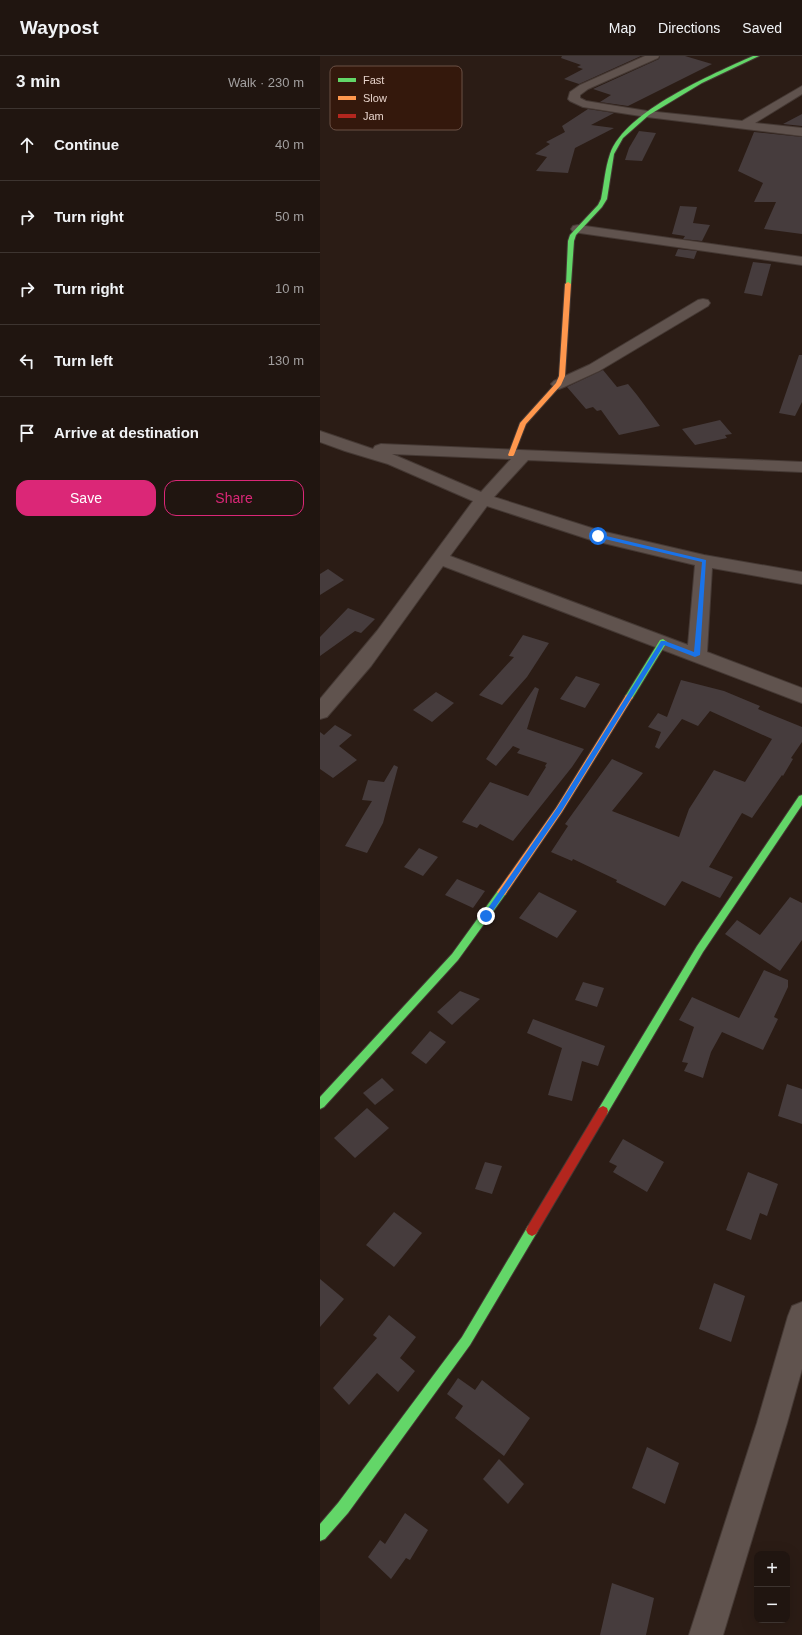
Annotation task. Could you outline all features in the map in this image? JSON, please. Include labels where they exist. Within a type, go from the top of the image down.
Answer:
[{"type":"street","points":[[653,56],[584,87],[574,94],[574,99],[583,104],[648,114],[802,132]]},
{"type":"street","points":[[320,712],[340,691],[399,616],[439,558],[517,455],[524,423],[559,384],[562,376],[571,242],[578,229],[604,200],[612,154],[621,137],[648,114],[700,82],[758,56]]},
{"type":"street","points":[[744,125],[802,89]]},
{"type":"street","points":[[578,229],[802,261]]},
{"type":"street","points":[[559,384],[594,368],[703,303]]},
{"type":"street","points":[[320,436],[351,448],[394,460],[483,500],[598,536],[704,561],[802,578]]},
{"type":"street","points":[[320,447],[802,467]]},
{"type":"street","points":[[439,558],[802,696]]},
{"type":"street","points":[[697,655],[704,561]]},
{"type":"street","points":[[320,1104],[455,956],[486,916],[559,810],[663,642]]},
{"type":"street","points":[[320,1534],[343,1508],[466,1341],[700,949],[802,798]]},
{"type":"street","points":[[706,1635],[772,1423],[802,1316]]},
{"type":"building","points":[[562,56],[641,56],[579,84],[564,79],[583,69],[577,67],[581,65],[561,58]]},
{"type":"building","points":[[660,56],[685,56],[712,64],[628,106],[600,102],[611,95],[593,89],[659,59]]},
{"type":"building","points":[[588,109],[614,113],[591,125],[614,128],[575,148],[568,173],[536,171],[547,157],[535,154],[550,144],[546,142],[565,132],[562,126]]},
{"type":"building","points":[[802,114],[802,126],[783,124]]},
{"type":"building","points":[[639,131],[656,133],[642,161],[625,160],[629,148]]},
{"type":"building","points":[[754,132],[802,137],[802,234],[764,229],[776,202],[754,202],[763,183],[738,171]]},
{"type":"building","points":[[680,206],[697,207],[693,223],[710,225],[702,241],[683,239],[685,236],[672,234]]},
{"type":"building","points":[[678,249],[697,251],[694,259],[675,256]]},
{"type":"building","points":[[753,262],[771,264],[762,296],[744,293]]},
{"type":"building","points":[[799,355],[802,355],[802,402],[795,416],[779,413]]},
{"type":"building","points":[[603,370],[617,387],[628,384],[660,426],[619,435],[601,410],[597,411],[593,407],[586,409],[567,387]]},
{"type":"building","points":[[720,420],[732,434],[725,435],[727,438],[695,445],[682,429]]},
{"type":"building","points":[[328,569],[344,580],[320,595],[320,574]]},
{"type":"building","points":[[348,608],[375,619],[361,633],[355,631],[320,656],[320,637]]},
{"type":"building","points":[[523,635],[549,643],[527,677],[502,705],[479,695],[514,657],[509,656]]},
{"type":"building","points":[[576,676],[600,684],[585,708],[560,699]]},
{"type":"building","points":[[681,680],[724,691],[760,706],[758,709],[802,727],[802,742],[791,758],[793,759],[783,776],[782,775],[752,818],[742,813],[709,867],[733,877],[720,898],[682,881],[665,906],[616,882],[617,880],[573,859],[572,861],[551,852],[568,826],[565,824],[612,759],[643,773],[612,811],[679,837],[689,809],[714,770],[745,782],[772,739],[710,711],[698,726],[682,719],[659,749],[655,747],[661,732],[648,727],[658,713],[667,717]]},
{"type":"building","points":[[535,687],[539,689],[527,729],[584,749],[572,767],[513,841],[480,824],[477,828],[462,822],[490,782],[528,796],[546,767],[545,766],[547,763],[517,753],[520,749],[513,746],[496,766],[486,759]]},
{"type":"building","points":[[436,692],[454,703],[432,722],[413,710]]},
{"type":"building","points":[[335,725],[352,735],[339,746],[357,760],[333,778],[320,769],[320,732],[324,735]]},
{"type":"building","points":[[394,765],[398,767],[383,823],[367,853],[345,846],[372,801],[362,800],[368,780],[384,782]]},
{"type":"building","points":[[419,848],[438,857],[423,876],[404,867]]},
{"type":"building","points":[[457,879],[485,891],[473,908],[445,895]]},
{"type":"building","points":[[539,892],[577,911],[557,938],[519,918]]},
{"type":"building","points":[[790,897],[802,903],[802,940],[780,971],[725,934],[737,920],[760,935]]},
{"type":"building","points":[[764,970],[788,980],[788,987],[774,1017],[778,1019],[763,1050],[722,1032],[711,1052],[703,1078],[684,1071],[688,1063],[682,1062],[694,1027],[679,1020],[692,997],[739,1018]]},
{"type":"building","points":[[583,982],[604,988],[597,1007],[575,1000]]},
{"type":"building","points":[[460,991],[480,999],[452,1025],[437,1012]]},
{"type":"building","points":[[533,1019],[605,1046],[598,1066],[582,1061],[572,1101],[548,1095],[562,1048],[527,1033]]},
{"type":"building","points":[[430,1031],[446,1042],[426,1064],[411,1053]]},
{"type":"building","points":[[382,1078],[394,1090],[375,1105],[363,1093]]},
{"type":"building","points":[[787,1084],[802,1089],[802,1124],[778,1116]]},
{"type":"building","points":[[367,1108],[389,1128],[355,1158],[334,1138]]},
{"type":"building","points":[[623,1139],[664,1162],[647,1192],[613,1172],[617,1166],[609,1162]]},
{"type":"building","points":[[485,1162],[502,1166],[492,1194],[475,1189]]},
{"type":"building","points":[[748,1172],[778,1184],[767,1216],[760,1213],[751,1240],[726,1230]]},
{"type":"building","points":[[394,1212],[422,1233],[394,1267],[366,1245]]},
{"type":"building","points":[[320,1279],[344,1299],[320,1327]]},
{"type":"building","points":[[714,1283],[745,1296],[731,1342],[699,1329]]},
{"type":"building","points":[[389,1315],[416,1337],[400,1358],[415,1371],[398,1392],[377,1373],[349,1405],[333,1388],[377,1338],[373,1335]]},
{"type":"building","points":[[458,1378],[475,1390],[482,1380],[530,1418],[504,1456],[455,1418],[463,1406],[447,1394]]},
{"type":"building","points":[[647,1447],[679,1463],[665,1504],[632,1488]]},
{"type":"building","points":[[499,1459],[524,1484],[508,1504],[483,1479]]},
{"type":"building","points":[[405,1513],[428,1530],[410,1560],[406,1558],[391,1579],[368,1557],[380,1540],[385,1544]]},
{"type":"building","points":[[612,1583],[654,1598],[646,1635],[600,1635]]},
{"type":"traffic: fast","points":[[568,284],[571,241],[573,235],[600,206],[604,199],[612,154],[621,137],[647,114],[700,82],[757,56]]},
{"type":"traffic: fast","points":[[629,697],[663,642]]},
{"type":"traffic: fast","points":[[603,1111],[700,949],[802,798]]},
{"type":"traffic: fast","points":[[320,1104],[455,957],[502,892]]},
{"type":"traffic: fast","points":[[320,1534],[343,1508],[466,1341],[532,1230]]},
{"type":"traffic: slow","points":[[511,455],[523,423],[559,384],[562,376],[568,284]]},
{"type":"traffic: slow","points":[[502,892],[559,810],[629,697]]},
{"type":"traffic: jam","points":[[532,1230],[603,1111]]},
{"type":"route","points":[[486,916],[559,810],[663,642],[697,655],[704,561],[598,536]]}]
